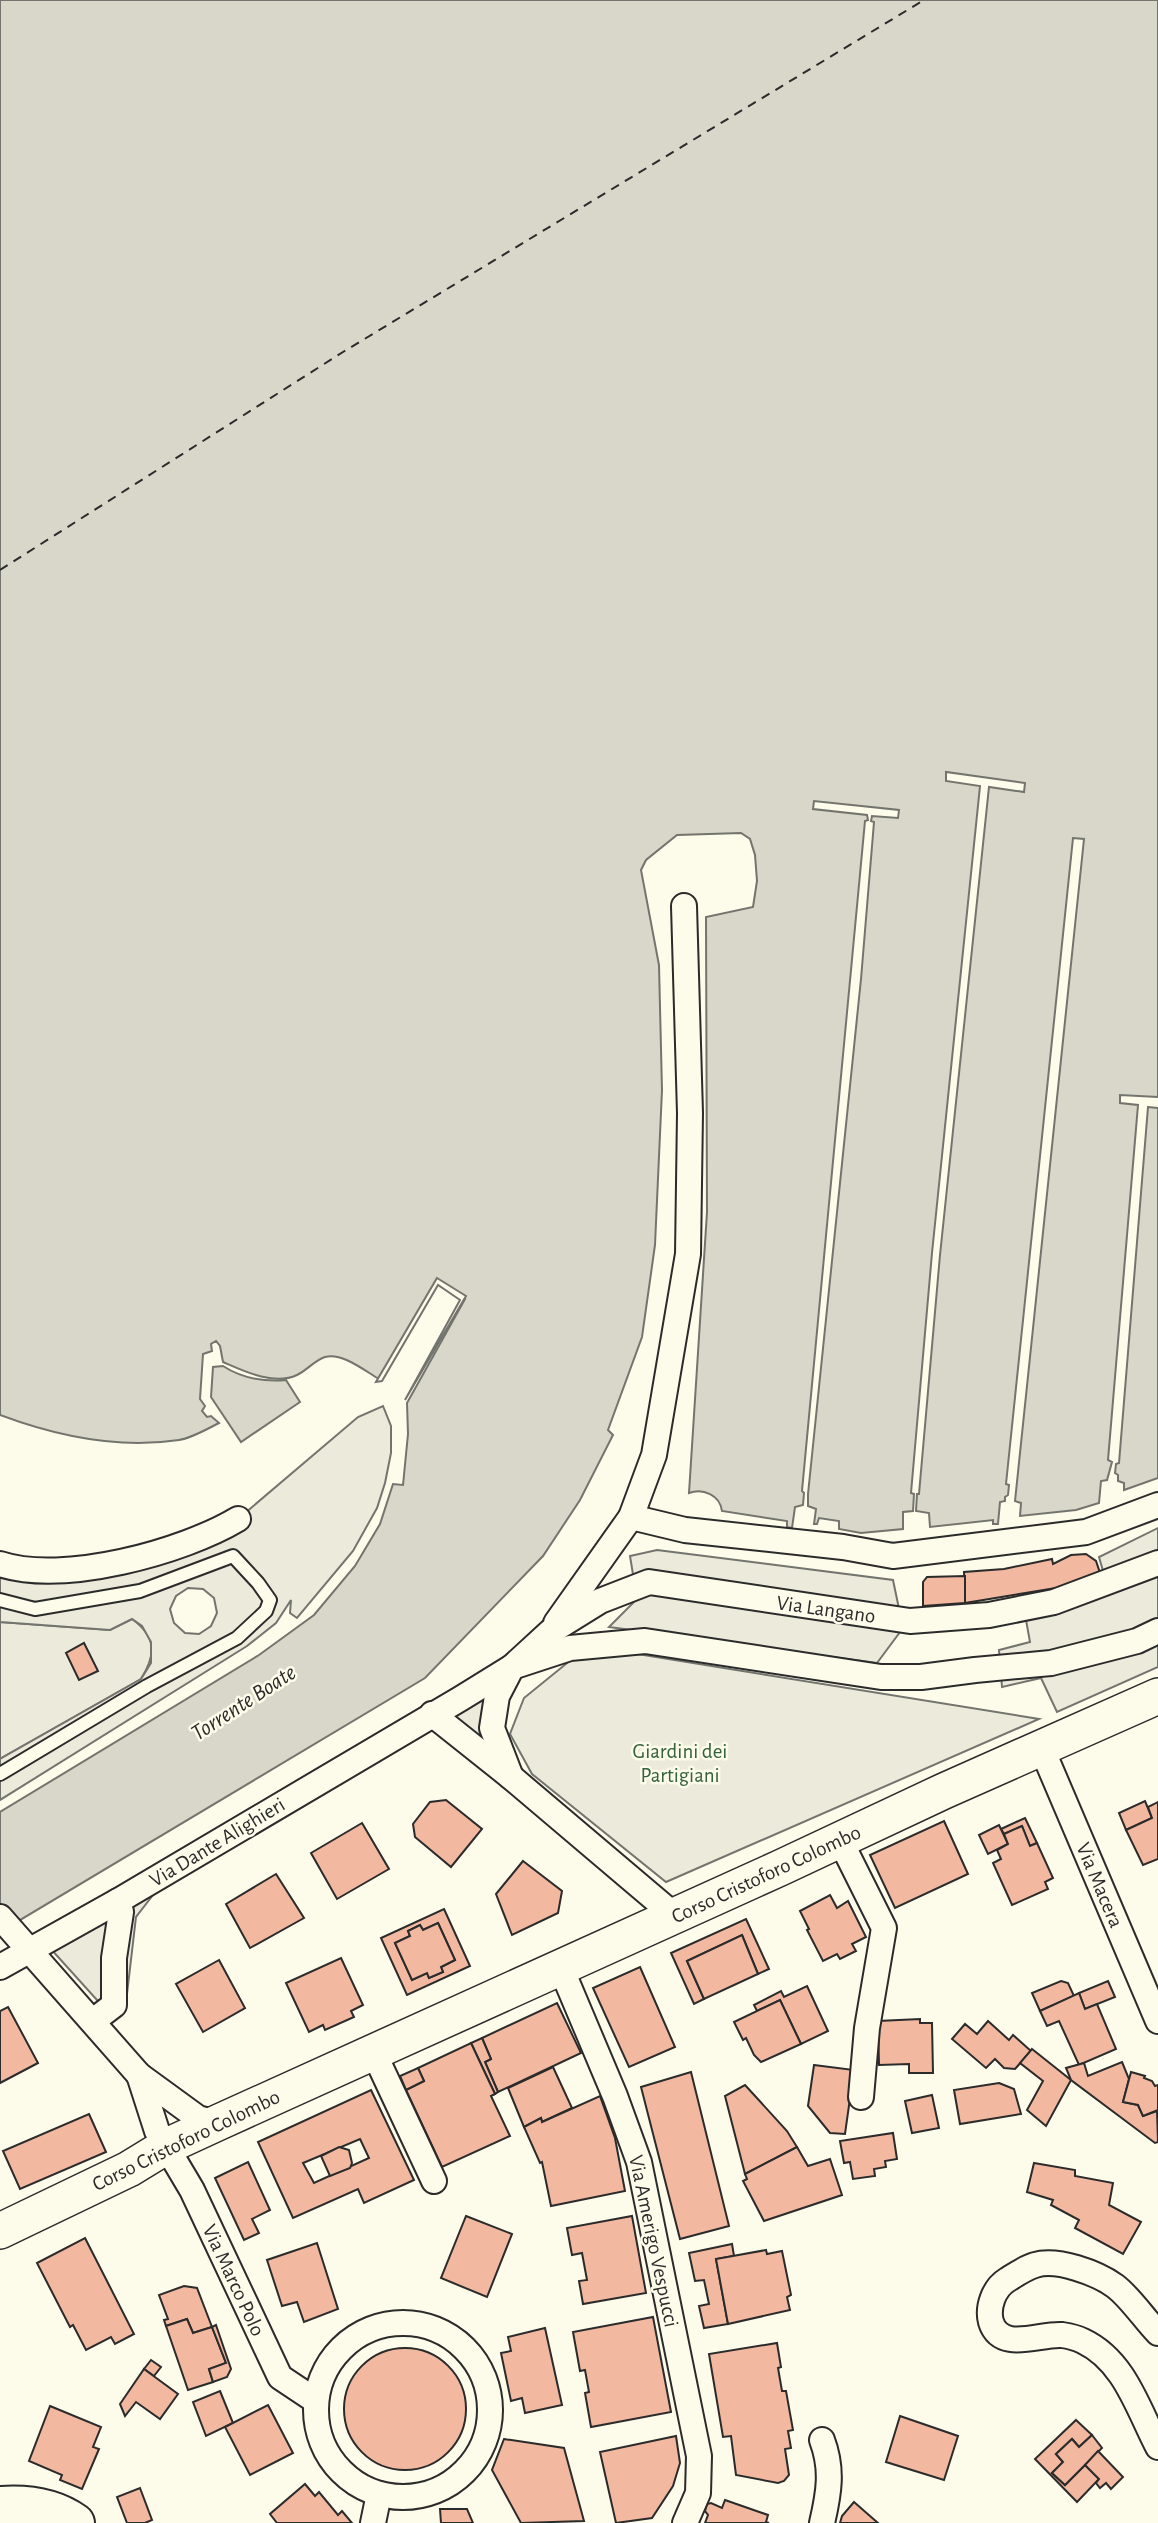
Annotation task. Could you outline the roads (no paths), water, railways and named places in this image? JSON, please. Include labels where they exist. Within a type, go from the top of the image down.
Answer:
[{"type":"main road","name":"Corso Cristoforo Colombo","points":[[0,2231],[130,2169],[165,2147],[1158,1696]]},
{"type":"main road","points":[[0,2507],[24,2505],[58,2513],[75,2523]]},
{"type":"street","points":[[547,1634],[631,1517],[654,1455],[688,1254],[690,1113],[684,906]]},
{"type":"street","points":[[631,1517],[685,1530],[843,1547],[893,1556],[1086,1532],[1158,1504]]},
{"type":"street","points":[[0,1564],[44,1570],[128,1561],[215,1533],[238,1519]]},
{"type":"street","name":"Via Langano","points":[[512,1667],[547,1634],[600,1601],[649,1582],[910,1621],[989,1615],[1054,1602],[1158,1563]]},
{"type":"street","name":"Via Langano","points":[[432,1714],[512,1667],[570,1648],[645,1642],[881,1677],[921,1677],[1051,1663],[1137,1641],[1158,1631]]},
{"type":"street","points":[[511,1777],[492,1728],[497,1696],[512,1667]]},
{"type":"street","points":[[432,1714],[511,1777],[674,1916]]},
{"type":"street","name":"Via Dante Alighieri","points":[[0,1967],[15,1933],[118,1901],[432,1714]]},
{"type":"street","name":"Via Macera","points":[[1042,1749],[1158,2021]]},
{"type":"street","points":[[840,1840],[884,1928],[867,2028],[861,2097]]},
{"type":"street","points":[[93,2021],[114,2005],[114,1958],[121,1912],[118,1901]]},
{"type":"street","points":[[15,1933],[139,2075],[198,2119],[218,2123]]},
{"type":"street","name":"Via Amerigo Vespucci","points":[[561,1968],[615,2096],[639,2162],[699,2456],[698,2493],[685,2523]]},
{"type":"street","points":[[374,2053],[434,2180]]},
{"type":"street","name":"Via Marco Polo","points":[[139,2075],[157,2131],[192,2190],[280,2377],[316,2401]]},
{"type":"street","points":[[1158,2333],[1116,2287],[1084,2270],[1063,2264],[1036,2264],[1003,2283],[991,2300],[990,2319],[996,2332],[1012,2340],[1061,2335],[1081,2340],[1096,2349],[1128,2383],[1158,2447]]},
{"type":"street","points":[[389,2322],[418,2323],[445,2332],[468,2349],[484,2373],[491,2401],[489,2430],[478,2456],[460,2478],[435,2492],[407,2498],[379,2494],[356,2484],[338,2468],[324,2448],[317,2425],[316,2401],[324,2373],[339,2349],[362,2332],[389,2322]]},
{"type":"street","points":[[822,2440],[829,2457],[831,2479],[822,2523]]},
{"type":"street","points":[[373,2523],[379,2494]]},
{"type":"lane","points":[[0,1600],[35,1609],[140,1591],[233,1556],[270,1600],[266,1611],[237,1638],[147,1686],[0,1774]]},
{"type":"water","name":"Torrente Boate","points":[[0,0],[1158,0],[1158,1097],[1120,1095],[1120,1103],[1138,1105],[1108,1460],[1112,1462],[1107,1480],[1101,1481],[1099,1503],[1076,1510],[1020,1516],[1021,1503],[1015,1501],[1084,839],[1073,838],[1006,1484],[1009,1485],[1008,1495],[1005,1501],[1000,1502],[998,1524],[993,1524],[993,1520],[930,1527],[929,1513],[916,1511],[917,1494],[989,787],[1024,792],[1025,783],[946,772],[946,781],[980,786],[932,1253],[911,1493],[914,1494],[913,1511],[903,1512],[903,1529],[861,1533],[839,1529],[839,1521],[819,1518],[817,1524],[814,1524],[816,1509],[808,1506],[808,1494],[861,979],[874,822],[871,821],[872,816],[898,818],[899,810],[814,801],[813,809],[867,815],[868,820],[865,821],[802,1491],[803,1505],[795,1507],[792,1528],[787,1527],[787,1521],[722,1511],[721,1505],[710,1494],[700,1491],[689,1493],[707,1212],[706,917],[753,907],[757,881],[755,855],[750,839],[741,833],[677,835],[646,860],[641,870],[659,965],[662,1090],[655,1245],[642,1337],[608,1430],[613,1435],[580,1500],[543,1556],[425,1678],[0,1932],[0,1812],[259,1655],[314,1615],[355,1566],[380,1524],[393,1484],[403,1485],[408,1434],[407,1403],[465,1299],[438,1280],[379,1379],[353,1363],[332,1356],[321,1358],[288,1378],[259,1376],[223,1362],[220,1346],[216,1341],[211,1344],[212,1351],[203,1354],[200,1399],[205,1406],[202,1411],[219,1423],[184,1439],[134,1443],[88,1439],[43,1429],[0,1415]]},
{"type":"water","points":[[1148,1107],[1158,1108],[1158,1478],[1124,1490],[1124,1483],[1118,1481],[1118,1475],[1115,1473],[1116,1464],[1119,1463]]},
{"type":"water","points":[[223,1366],[253,1379],[286,1380],[300,1402],[241,1442],[211,1397],[213,1367]]},
{"type":"park label","name":"Giardini dei Partigiani","points":[[680,1763]]}]
